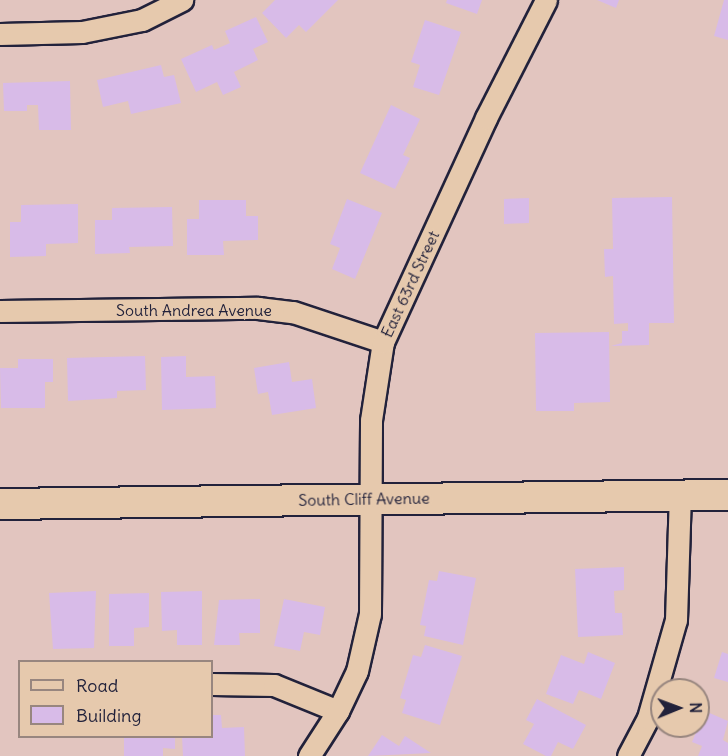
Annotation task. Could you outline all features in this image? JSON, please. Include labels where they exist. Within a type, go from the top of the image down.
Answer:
[{"type":"main road","name":"South Cliff Avenue","points":[[0,504],[728,495]]},
{"type":"street","points":[[0,34],[82,32],[142,20],[182,0]]},
{"type":"street","name":"East 63rd Street","points":[[309,756],[338,711],[357,671],[370,614],[371,420],[383,342],[486,118],[546,0]]},
{"type":"street","name":"South Andrea Avenue","points":[[0,311],[258,308],[293,312],[383,342]]},
{"type":"street","points":[[628,756],[648,718],[676,620],[680,495]]},
{"type":"street","points":[[213,684],[274,685],[338,711]]},
{"type":"building","points":[[275,0],[338,0],[306,32],[299,25],[286,38],[262,13]]},
{"type":"building","points":[[447,0],[482,0],[477,14],[446,3]]},
{"type":"building","points":[[597,0],[619,0],[616,8]]},
{"type":"building","points":[[724,0],[728,0],[728,40],[714,36]]},
{"type":"building","points":[[256,17],[268,42],[253,49],[258,60],[234,72],[241,87],[223,95],[217,82],[196,92],[181,59],[212,45],[214,50],[230,43],[225,31]]},
{"type":"building","points":[[425,20],[461,32],[439,95],[413,87],[420,65],[411,62]]},
{"type":"building","points":[[161,65],[164,77],[174,75],[181,103],[131,114],[128,101],[103,107],[97,80]]},
{"type":"building","points":[[70,81],[71,130],[39,130],[38,105],[27,105],[27,111],[4,111],[3,83]]},
{"type":"building","points":[[391,105],[420,119],[403,155],[410,158],[395,189],[360,173]]},
{"type":"building","points":[[672,197],[674,323],[649,323],[649,345],[611,346],[622,343],[622,331],[628,331],[628,323],[614,324],[613,276],[605,277],[604,249],[613,249],[612,198]]},
{"type":"building","points":[[529,198],[529,223],[504,224],[504,199]]},
{"type":"building","points":[[347,199],[382,213],[355,279],[332,269],[340,248],[330,244]]},
{"type":"building","points":[[199,200],[246,200],[246,216],[258,216],[258,240],[223,241],[224,255],[187,255],[187,219],[199,219]]},
{"type":"building","points":[[78,204],[78,243],[46,244],[46,256],[10,257],[10,222],[21,222],[21,205]]},
{"type":"building","points":[[172,207],[173,246],[129,247],[130,253],[95,254],[95,220],[112,220],[112,208]]},
{"type":"building","points":[[609,332],[610,402],[574,403],[574,411],[536,411],[535,333]]},
{"type":"building","points":[[145,356],[146,390],[117,391],[117,398],[68,401],[67,358]]},
{"type":"building","points":[[186,356],[186,377],[215,376],[216,408],[162,410],[161,357]]},
{"type":"building","points":[[18,359],[53,359],[53,382],[45,382],[45,408],[1,408],[0,368],[18,368]]},
{"type":"building","points":[[289,362],[292,382],[312,379],[316,408],[272,415],[268,392],[258,394],[254,368]]},
{"type":"building","points":[[624,567],[624,590],[614,591],[615,613],[622,613],[623,635],[578,637],[575,569]]},
{"type":"building","points":[[439,571],[476,578],[463,645],[424,636],[426,626],[420,625],[429,580],[437,581]]},
{"type":"building","points":[[96,591],[94,648],[53,649],[49,593]]},
{"type":"building","points":[[202,591],[202,645],[177,645],[177,630],[162,631],[161,592]]},
{"type":"building","points":[[149,593],[149,627],[134,628],[134,646],[109,646],[109,594]]},
{"type":"building","points":[[260,599],[260,633],[239,633],[240,645],[214,645],[219,600]]},
{"type":"building","points":[[284,599],[325,607],[320,635],[304,632],[300,651],[274,646]]},
{"type":"building","points":[[425,645],[462,656],[440,725],[402,713],[406,700],[400,698],[413,655],[421,657]]},
{"type":"building","points":[[588,652],[615,663],[601,699],[579,690],[573,704],[546,694],[561,655],[584,664]]},
{"type":"building","points":[[722,652],[728,654],[728,682],[714,678]]},
{"type":"building","points":[[537,699],[586,725],[573,749],[558,742],[551,756],[546,756],[523,744],[534,724],[526,720]]},
{"type":"building","points":[[710,713],[728,721],[723,740],[728,743],[728,756],[698,756],[702,746],[692,742],[694,738],[710,738]]},
{"type":"building","points":[[213,715],[221,715],[222,728],[244,727],[245,756],[183,756],[182,738],[213,738]]},
{"type":"building","points":[[382,735],[399,746],[405,736],[431,753],[368,756]]},
{"type":"building","points":[[124,738],[175,738],[175,749],[163,748],[163,756],[124,756]]}]
